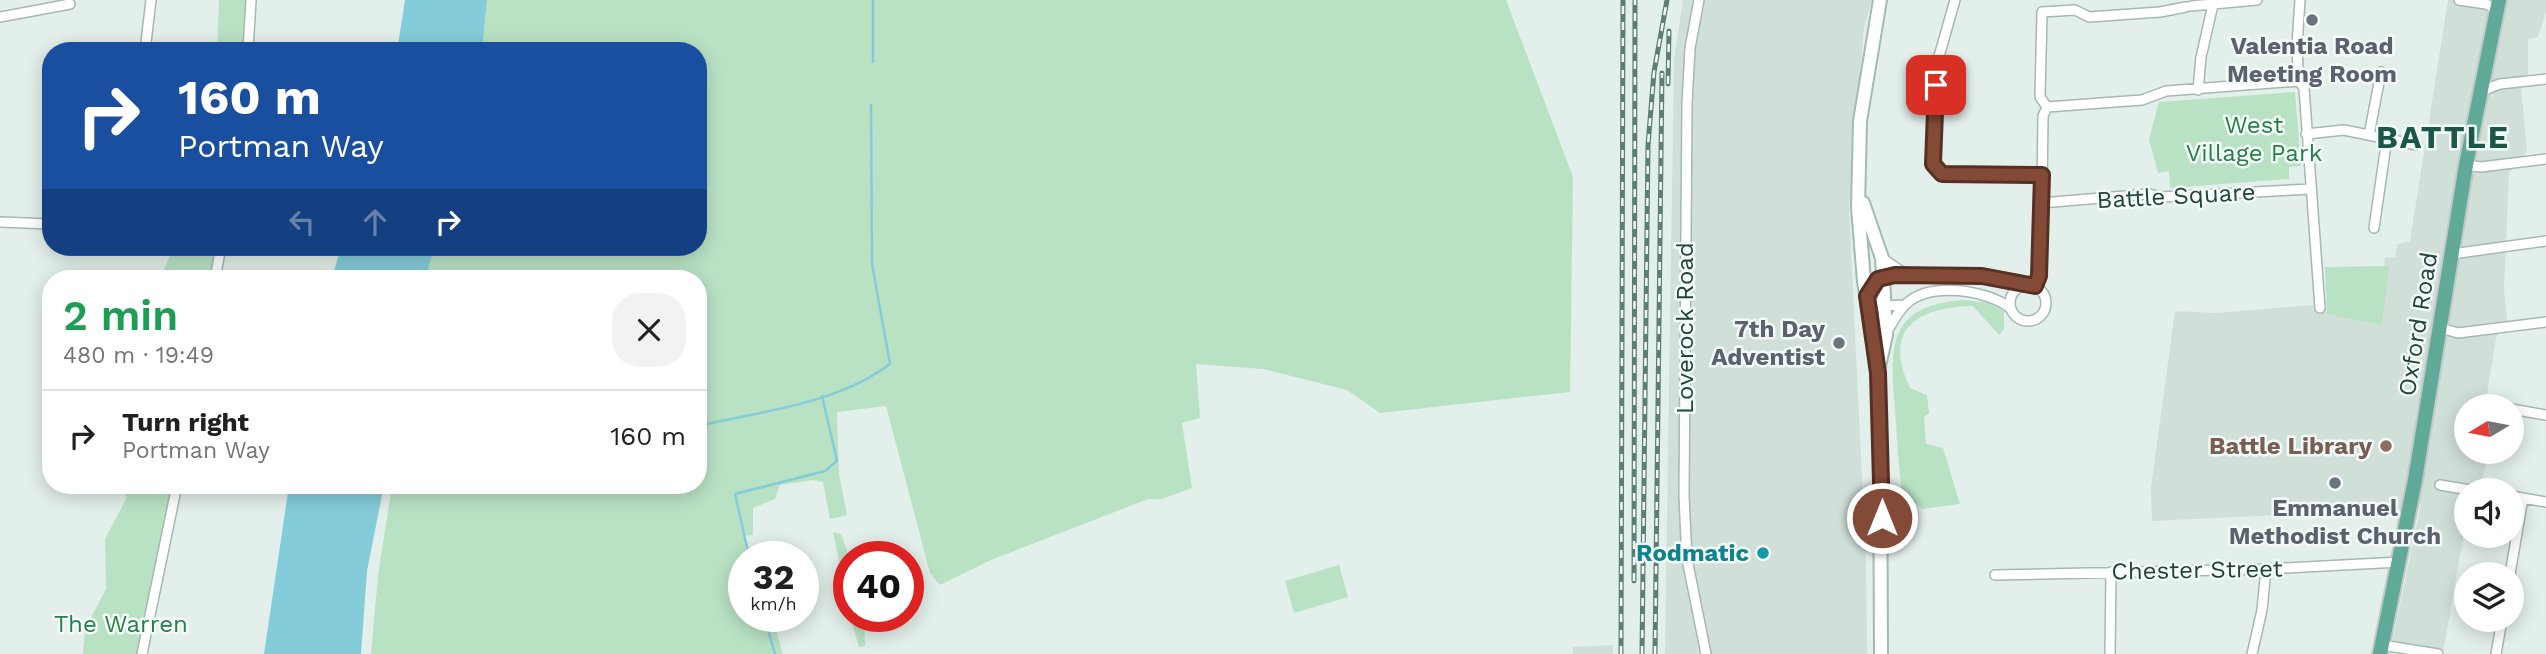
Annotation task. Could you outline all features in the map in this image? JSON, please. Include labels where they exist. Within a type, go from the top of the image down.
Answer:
[{"type":"main road","name":"Oxford Road","points":[[2381,650],[2400,562],[2466,165],[2498,5]]},
{"type":"street","points":[[146,42],[151,0]]},
{"type":"street","points":[[249,42],[251,0]]},
{"type":"street","name":"Loverock Road","points":[[1699,0],[1690,55],[1687,104],[1684,496],[1687,559],[1706,654]]},
{"type":"street","points":[[1880,0],[1863,96],[1859,229],[1878,373],[1881,654]]},
{"type":"street","points":[[1955,0],[1936,67],[1933,164],[1942,174],[2042,175]]},
{"type":"street","points":[[2048,107],[2040,97],[2042,12],[2076,10],[2089,17],[2168,5],[2189,6],[2257,0]]},
{"type":"street","points":[[2300,0],[2297,47],[2299,81],[2304,88],[2320,308]]},
{"type":"street","points":[[2459,0],[2498,5]]},
{"type":"street","points":[[2198,90],[2201,55],[2214,2]]},
{"type":"street","points":[[0,17],[70,4]]},
{"type":"street","points":[[2369,135],[2382,72]]},
{"type":"street","points":[[2481,91],[2500,84],[2546,79]]},
{"type":"street","points":[[2048,107],[2141,100],[2160,92],[2299,81]]},
{"type":"street","points":[[2035,286],[2041,260],[2043,117],[2048,107]]},
{"type":"street","points":[[2306,134],[2344,130],[2417,145]]},
{"type":"street","points":[[2374,228],[2387,138]]},
{"type":"street","points":[[2466,165],[2481,167],[2546,159]]},
{"type":"street","points":[[1859,189],[1882,258],[1886,335],[1878,373]]},
{"type":"street","name":"Battle Square","points":[[2041,203],[2149,194],[2160,197],[2310,189]]},
{"type":"street","points":[[0,222],[42,224]]},
{"type":"street","points":[[2452,254],[2546,241]]},
{"type":"street","points":[[1882,258],[1907,275]]},
{"type":"street","points":[[1982,276],[2035,286],[2043,293],[2046,301],[2040,317],[2025,321],[2015,316],[2010,308],[1996,297],[1951,291],[1922,296],[1904,305],[1885,307],[1867,296],[1874,282],[1882,277],[1982,276]]},
{"type":"street","points":[[2010,308],[2011,297],[2023,285]]},
{"type":"street","points":[[1886,335],[1904,305]]},
{"type":"street","points":[[2441,328],[2458,333],[2546,322]]},
{"type":"street","points":[[2524,411],[2546,415]]},
{"type":"street","points":[[2440,485],[2454,487]]},
{"type":"street","points":[[142,654],[175,494]]},
{"type":"street","points":[[2524,498],[2546,502]]},
{"type":"street","name":"Chester Street","points":[[1995,575],[2266,569],[2400,562]]},
{"type":"street","points":[[2252,654],[2262,610],[2266,569]]},
{"type":"street","points":[[2110,654],[2111,572]]},
{"type":"street","points":[[2497,654],[2500,632]]},
{"type":"street","points":[[2381,650],[2438,654]]},
{"type":"shaded area","points":[[1683,0],[1872,0],[1864,28],[1849,208],[1866,561],[1867,654],[1665,654],[1674,59]]},
{"type":"shaded area","points":[[2448,0],[2546,0],[2546,12],[2538,37],[2528,39],[2528,76],[2521,86],[2527,151],[2509,173],[2504,288],[2507,320],[2496,338],[2487,394],[2454,394],[2454,464],[2486,464],[2483,478],[2454,478],[2454,548],[2461,548],[2459,562],[2454,562],[2454,589],[2443,653],[2392,643],[2421,504],[2399,509],[2152,521],[2151,487],[2175,311],[2214,313],[2315,305],[2378,320],[2385,257],[2395,258],[2397,244],[2410,241]]},
{"type":"shaded area","points":[[1613,645],[1613,654],[1573,654],[1573,647]]},
{"type":"green space","points":[[219,0],[247,0],[244,42],[217,42]]},
{"type":"green space","points":[[487,0],[1506,0],[1573,177],[1570,392],[1380,413],[1347,390],[1263,369],[1196,364],[1200,418],[1182,423],[1192,488],[1162,499],[1148,499],[991,560],[940,585],[930,573],[924,541],[922,541],[886,406],[837,412],[839,474],[847,515],[830,519],[823,482],[813,480],[780,485],[775,499],[753,508],[753,535],[744,536],[745,541],[728,541],[728,632],[777,632],[783,654],[371,654],[378,576],[391,494],[707,494],[707,270],[428,270],[432,256],[707,256],[707,42],[483,42]]},
{"type":"green space","name":"West Village Park","points":[[2295,92],[2301,166],[2289,167],[2289,179],[2170,188],[2169,171],[2158,173],[2149,139],[2159,102]]},
{"type":"green space","points":[[170,256],[216,256],[213,270],[164,270]]},
{"type":"green space","points":[[2389,266],[2382,325],[2327,314],[2325,267]]},
{"type":"green space","points":[[1964,300],[1990,303],[2004,312],[2004,329],[1999,335],[1973,306],[1953,307],[1921,317],[1910,325],[1903,336],[1900,350],[1902,368],[1910,388],[1927,395],[1929,413],[1924,417],[1926,444],[1943,448],[1960,504],[1922,509],[1902,490],[1893,387],[1894,348],[1907,320],[1920,311],[1939,304]]},
{"type":"green space","name":"The Warren","points":[[125,494],[173,494],[146,654],[83,654],[85,629],[106,589],[105,539],[127,497]]},
{"type":"green space","points":[[833,532],[841,534],[843,541],[835,541]]},
{"type":"green space","points":[[1339,565],[1348,597],[1294,613],[1285,581]]},
{"type":"green space","points":[[855,632],[865,632],[865,646],[859,647]]},
{"type":"water","points":[[405,0],[487,0],[483,42],[398,42]]},
{"type":"water","points":[[338,256],[432,256],[428,270],[334,270]]},
{"type":"water","points":[[288,494],[382,494],[367,571],[361,654],[264,654]]},
{"type":"waterway","points":[[873,0],[873,62]]},
{"type":"waterway","points":[[707,424],[823,397],[869,378],[890,364],[872,264],[871,105]]},
{"type":"waterway","points":[[746,541],[735,494],[825,471],[837,461],[822,396]]},
{"type":"waterway","points":[[769,632],[775,654]]},
{"type":"railway","points":[[1621,654],[1623,0]]},
{"type":"railway","points":[[1634,581],[1635,0]]},
{"type":"railway","points":[[1642,654],[1648,145],[1654,72],[1667,0]]},
{"type":"railway","points":[[1668,84],[1669,31]]},
{"type":"railway","points":[[1655,654],[1662,73]]},
{"type":"place","name":"Valentia Road Meeting Room","points":[[2312,20]]},
{"type":"place","name":"7th Day Adventist","points":[[1839,343]]},
{"type":"place","name":"Battle Library","points":[[2386,446]]},
{"type":"place","name":"Emmanuel Methodist Church","points":[[2335,483]]},
{"type":"place","name":"Rodmatic","points":[[1763,553]]},
{"type":"district","name":"BATTLE","points":[[2443,137]]},
{"type":"route","points":[[1882,518],[1878,373],[1867,296],[1874,282],[1882,277],[1895,275],[1982,276],[2035,286],[2041,260],[2042,175],[1942,174],[1937,171],[1933,164],[1936,85]]}]
